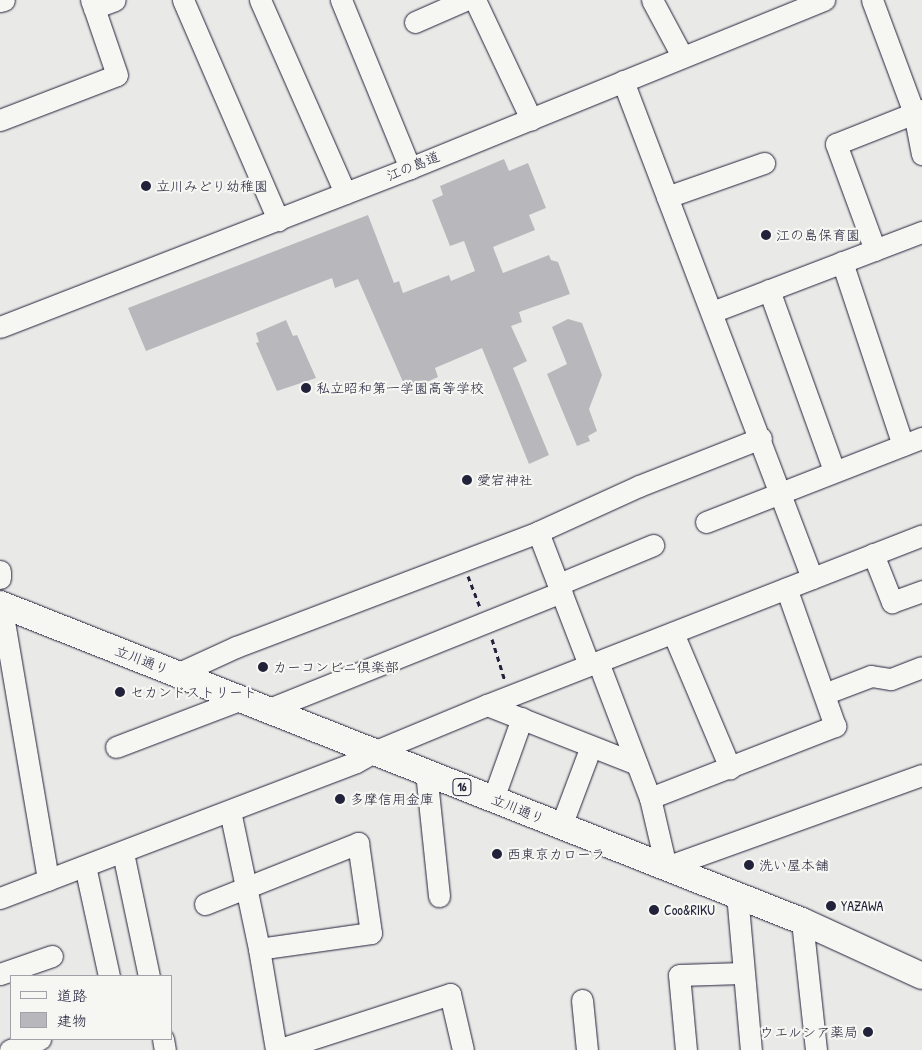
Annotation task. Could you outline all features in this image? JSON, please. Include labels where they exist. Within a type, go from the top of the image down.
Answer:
[{"type":"main road","name":"立川通り","points":[[0,604],[737,894],[802,921],[922,976]]},
{"type":"street","points":[[0,1],[4,0]]},
{"type":"street","points":[[0,120],[117,75],[93,4],[115,0]]},
{"type":"street","points":[[183,0],[278,220]]},
{"type":"street","points":[[260,0],[346,193]]},
{"type":"street","points":[[341,0],[410,168]]},
{"type":"street","points":[[415,22],[465,0]]},
{"type":"street","points":[[475,0],[531,119]]},
{"type":"street","points":[[652,0],[682,56]]},
{"type":"street","name":"江の島道","points":[[0,326],[410,168],[682,56],[824,0]]},
{"type":"street","points":[[872,0],[918,112],[922,154]]},
{"type":"street","points":[[623,81],[761,438],[812,578]]},
{"type":"street","points":[[875,250],[836,144],[918,112]]},
{"type":"street","points":[[667,197],[764,163]]},
{"type":"street","points":[[712,312],[922,232]]},
{"type":"street","points":[[706,522],[779,491],[913,442],[842,262]]},
{"type":"street","points":[[769,290],[834,471]]},
{"type":"street","points":[[177,674],[236,647],[538,532],[639,486],[761,438]]},
{"type":"street","points":[[538,532],[650,798],[666,867],[922,775]]},
{"type":"street","points":[[0,898],[123,853],[356,762],[376,751],[487,704],[922,535]]},
{"type":"street","points":[[269,710],[561,588],[653,545]]},
{"type":"street","points":[[873,554],[892,602],[922,592]]},
{"type":"street","points":[[0,570],[0,578]]},
{"type":"street","points":[[650,798],[835,726],[786,588]]},
{"type":"street","points":[[0,604],[48,880]]},
{"type":"street","points":[[673,633],[730,768]]},
{"type":"street","points":[[824,694],[871,676],[891,679],[922,667]]},
{"type":"street","points":[[116,747],[242,699]]},
{"type":"street","points":[[487,704],[637,764]]},
{"type":"street","points":[[493,799],[522,718]]},
{"type":"street","points":[[561,826],[591,746]]},
{"type":"street","points":[[426,772],[439,896]]},
{"type":"street","points":[[230,811],[247,886],[276,1050],[450,994],[463,1050]]},
{"type":"street","points":[[205,904],[358,843],[372,933],[259,949]]},
{"type":"street","points":[[123,853],[149,975]]},
{"type":"street","points":[[85,866],[109,975]]},
{"type":"street","points":[[737,894],[742,973],[751,1050]]},
{"type":"street","points":[[802,921],[816,1050]]},
{"type":"street","points":[[0,974],[52,956]]},
{"type":"street","points":[[686,1050],[679,975],[742,973]]},
{"type":"street","points":[[582,1000],[587,1050]]},
{"type":"street","points":[[10,1050],[37,1040]]},
{"type":"building","points":[[504,159],[509,171],[528,163],[546,208],[529,215],[535,230],[493,247],[503,273],[549,255],[551,260],[558,262],[570,294],[519,312],[522,322],[511,326],[527,361],[513,368],[549,455],[529,464],[482,348],[435,368],[438,377],[407,391],[358,279],[335,288],[332,278],[146,351],[128,308],[368,215],[394,283],[399,281],[403,293],[449,275],[451,281],[475,271],[464,241],[450,246],[432,200],[443,195],[440,186]]},
{"type":"building","points":[[568,319],[582,323],[602,375],[589,409],[597,431],[588,436],[590,441],[577,446],[547,374],[567,364],[552,327]]},
{"type":"building","points":[[286,320],[293,336],[297,335],[316,378],[277,391],[256,343],[259,342],[256,333]]},
{"type":"place","name":"立川みどり幼稚園","points":[[146,186]]},
{"type":"place","name":"江の島保育園","points":[[766,235]]},
{"type":"place","name":"私立昭和第一学園高等学校","points":[[306,388]]},
{"type":"place","name":"愛宕神社","points":[[467,480]]},
{"type":"place","name":"カーコンビニ倶楽部","points":[[263,667]]},
{"type":"place","name":"セカンドストリート","points":[[120,692]]},
{"type":"place","name":"多摩信用金庫","points":[[340,799]]},
{"type":"place","name":"西東京カローラ","points":[[497,854]]},
{"type":"place","name":"洗い屋本舗","points":[[749,865]]},
{"type":"place","name":"YAZAWA","points":[[831,906]]},
{"type":"place","name":"Coo&RIKU","points":[[654,910]]},
{"type":"place","name":"ウエルシア薬局","points":[[868,1032]]}]
